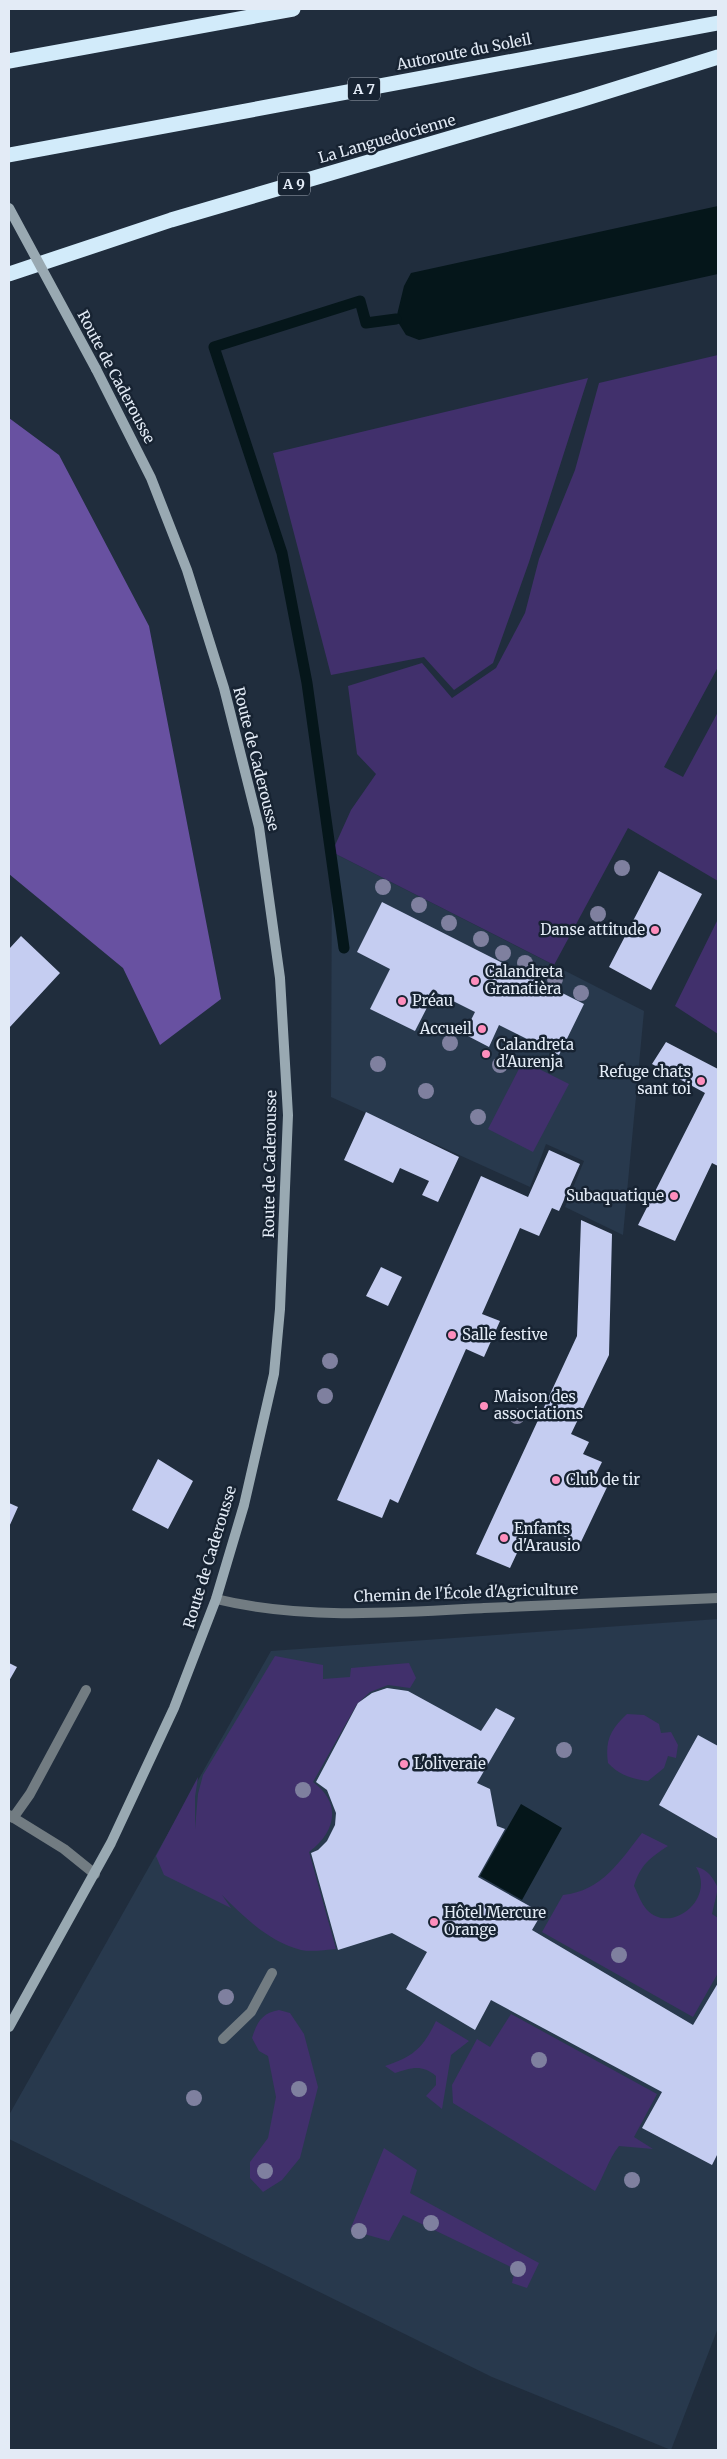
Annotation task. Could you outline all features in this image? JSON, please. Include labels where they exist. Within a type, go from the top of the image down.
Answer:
[{"type":"highway","points":[[9,60],[293,9]]},
{"type":"highway","name":"Autoroute du Soleil","points":[[9,155],[718,23]]},
{"type":"highway","name":"La Languedocienne","points":[[9,274],[171,220],[580,100],[718,57]]},
{"type":"main road","name":"Route de Caderousse","points":[[9,208],[96,369],[151,478],[187,570],[218,670],[259,827],[280,978],[288,1115],[280,1309],[274,1374],[244,1505],[216,1599],[174,1708],[95,1874],[9,2027]]},
{"type":"street","name":"Chemin de l'École d'Agriculture","points":[[216,1599],[236,1604],[283,1609],[372,1612],[718,1598]]},
{"type":"street","points":[[86,1690],[30,1794],[11,1817],[64,1849],[95,1874]]},
{"type":"street","points":[[223,2040],[251,2012],[272,1973]]},
{"type":"shaded area","points":[[718,206],[718,274],[419,340],[406,335],[396,319],[404,286],[411,273]]},
{"type":"shaded area","points":[[718,355],[718,667],[664,767],[683,777],[718,712],[718,881],[628,828],[554,965],[332,852],[351,810],[376,774],[357,754],[348,686],[422,663],[452,698],[496,668],[525,613],[539,559],[575,470],[599,383]]},
{"type":"shaded area","points":[[588,378],[529,562],[493,663],[454,690],[424,657],[331,675],[273,453]]},
{"type":"shaded area","points":[[9,418],[59,455],[149,626],[221,999],[160,1045],[123,968],[9,874]]},
{"type":"shaded area","name":"Calandreta d'Aurenja","points":[[332,852],[644,1011],[623,1235],[565,1207],[584,1161],[546,1144],[530,1187],[331,1097]]},
{"type":"shaded area","points":[[718,919],[718,1034],[675,1006]]},
{"type":"shaded area","points":[[523,1061],[569,1084],[533,1152],[488,1129]]},
{"type":"shaded area","points":[[718,1619],[718,2328],[671,2450],[492,2377],[9,2139],[9,2115],[271,1651]]},
{"type":"shaded area","points":[[275,1656],[323,1665],[323,1679],[350,1677],[351,1668],[409,1663],[416,1678],[410,1688],[388,1685],[370,1692],[357,1704],[313,1782],[322,1790],[332,1808],[330,1827],[325,1836],[309,1852],[336,1949],[305,1951],[278,1941],[248,1920],[222,1895],[231,1908],[164,1875],[156,1856],[198,1777],[195,1797],[195,1829],[198,1794],[203,1775]]},
{"type":"shaded area","points":[[627,1714],[644,1715],[659,1724],[661,1733],[671,1732],[678,1745],[676,1758],[668,1756],[664,1768],[648,1781],[626,1776],[608,1763],[607,1748],[610,1736],[616,1725]]},
{"type":"shaded area","points":[[521,1804],[562,1828],[522,1900],[480,1876]]},
{"type":"shaded area","points":[[642,1833],[668,1846],[647,1862],[636,1879],[634,1886],[647,1910],[657,1917],[668,1918],[678,1916],[688,1910],[696,1901],[700,1891],[701,1879],[696,1867],[707,1872],[718,1888],[712,1914],[718,1918],[718,1973],[693,2017],[542,1932],[563,1895],[589,1888],[599,1881],[618,1864]]},
{"type":"shaded area","points":[[279,2010],[290,2013],[304,2034],[318,2087],[300,2158],[282,2180],[263,2192],[250,2178],[250,2162],[268,2138],[276,2097],[268,2056],[259,2051],[252,2038],[261,2019],[268,2013]]},
{"type":"shaded area","points":[[511,2014],[657,2094],[634,2137],[653,2149],[619,2146],[595,2191],[453,2103],[452,2085],[477,2039],[490,2047]]},
{"type":"shaded area","points":[[436,2021],[469,2041],[451,2055],[442,2109],[426,2096],[436,2085],[436,2076],[431,2072],[416,2068],[395,2073],[385,2066],[403,2059],[422,2045]]},
{"type":"shaded area","points":[[384,2148],[417,2170],[410,2193],[539,2263],[527,2288],[512,2283],[515,2269],[403,2215],[389,2241],[350,2230]]},
{"type":"building","name":"Danse attitude","points":[[659,871],[702,894],[651,990],[609,967]]},
{"type":"building","name":"Calandreta Granatièra","points":[[382,902],[584,1004],[559,1055],[499,1025],[489,1047],[464,1034],[475,1012],[435,992],[415,1031],[370,1009],[390,969],[357,952]]},
{"type":"building","points":[[21,936],[60,973],[9,1028],[9,949]]},
{"type":"building","name":"Subaquatique","points":[[666,1042],[718,1069],[718,1166],[712,1163],[675,1241],[638,1225],[705,1093],[652,1064]]},
{"type":"building","points":[[366,1112],[459,1157],[438,1202],[422,1195],[429,1181],[400,1168],[393,1183],[344,1160]]},
{"type":"building","name":"Salle festive","points":[[549,1150],[580,1164],[559,1211],[552,1208],[539,1236],[520,1228],[482,1314],[500,1321],[484,1357],[466,1349],[398,1503],[390,1499],[382,1518],[337,1500],[481,1176],[528,1197]]},
{"type":"building","points":[[581,1220],[612,1234],[609,1355],[571,1434],[589,1442],[583,1454],[602,1462],[595,1476],[609,1483],[580,1544],[532,1521],[510,1568],[476,1554],[577,1336]]},
{"type":"building","points":[[381,1267],[402,1277],[388,1306],[366,1296]]},
{"type":"building","points":[[158,1459],[193,1481],[168,1529],[132,1510]]},
{"type":"building","points":[[9,1503],[18,1507],[9,1527]]},
{"type":"building","points":[[9,1663],[17,1667],[9,1681]]},
{"type":"building","name":"Hôtel Mercure Orange","points":[[387,1688],[408,1691],[481,1731],[496,1708],[515,1718],[477,1783],[490,1789],[497,1826],[505,1829],[478,1877],[542,1913],[532,1930],[693,2025],[718,1983],[718,2153],[712,2165],[642,2128],[662,2092],[491,2000],[475,2030],[406,1989],[427,1952],[392,1933],[338,1950],[311,1853],[318,1850],[327,1841],[335,1825],[336,1813],[327,1790],[316,1782],[358,1703],[372,1693]]},
{"type":"building","points":[[698,1735],[718,1746],[718,1839],[659,1805]]},
{"type":"waterway","points":[[344,948],[307,683],[282,553],[214,347],[360,301],[366,323],[396,319]]},
{"type":"place","name":"Danse attitude","points":[[655,930]]},
{"type":"place","name":"Calandreta Granatièra","points":[[475,981]]},
{"type":"place","name":"Préau","points":[[402,1001]]},
{"type":"place","name":"Accueil","points":[[482,1029]]},
{"type":"place","name":"Calandreta d'Aurenja","points":[[486,1054]]},
{"type":"place","name":"Refuge chats sant toi","points":[[701,1081]]},
{"type":"place","name":"Subaquatique","points":[[674,1196]]},
{"type":"place","name":"Salle festive","points":[[452,1335]]},
{"type":"place","name":"Maison des associations","points":[[484,1406]]},
{"type":"place","name":"Club de tir","points":[[556,1480]]},
{"type":"place","name":"Enfants d'Arausio","points":[[504,1538]]},
{"type":"place","name":"L'oliveraie","points":[[404,1764]]},
{"type":"place","name":"Hôtel Mercure Orange","points":[[434,1922]]}]
